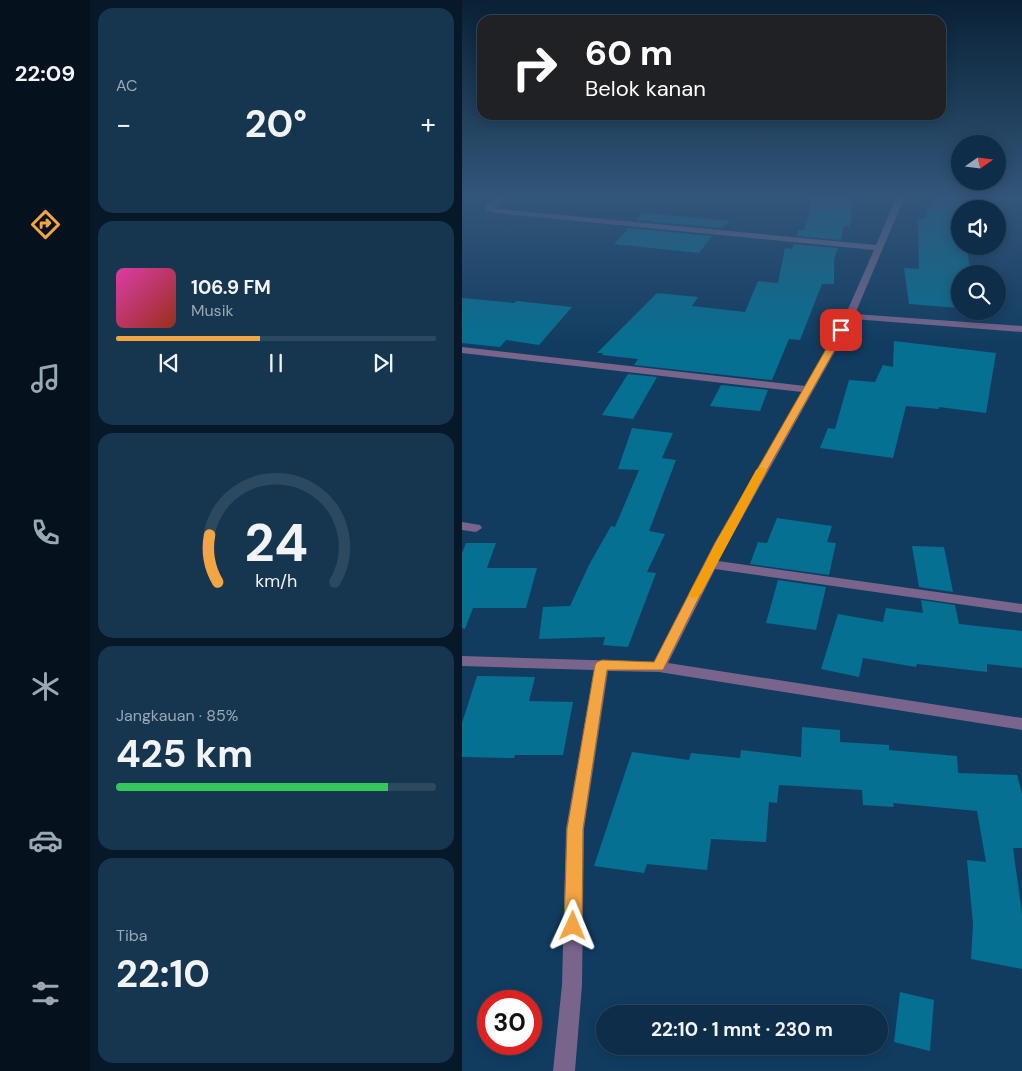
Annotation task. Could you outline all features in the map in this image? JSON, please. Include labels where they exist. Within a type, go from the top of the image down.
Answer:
[{"type":"street","points":[[658,666],[710,564],[806,389],[850,316],[878,248],[855,246]]},
{"type":"street","points":[[850,316],[1022,330]]},
{"type":"street","points":[[462,350],[806,389]]},
{"type":"street","points":[[462,526],[476,528]]},
{"type":"street","points":[[710,564],[1022,609]]},
{"type":"street","points":[[462,661],[658,666],[1022,724]]},
{"type":"street","points":[[564,1071],[572,985],[575,829],[602,665]]},
{"type":"building","points":[[633,246],[704,246],[699,253]]},
{"type":"building","points":[[793,246],[838,248],[834,259],[834,284],[822,284],[800,340],[789,339],[772,380],[634,365],[638,359],[597,353],[657,293],[698,297],[692,306],[745,312],[758,281],[778,283],[785,248],[792,249]]},
{"type":"building","points":[[919,246],[951,246],[951,255],[968,255],[970,265],[951,265],[951,307],[909,304],[904,268],[919,269]]},
{"type":"building","points":[[462,298],[572,307],[539,345],[506,340],[500,347],[462,343]]},
{"type":"building","points":[[894,341],[996,353],[986,413],[939,407],[939,409],[906,406],[893,458],[820,448],[828,428],[835,429],[849,380],[875,382],[883,365],[893,367]]},
{"type":"building","points":[[628,374],[657,377],[633,419],[602,415]]},
{"type":"building","points":[[721,385],[768,390],[760,411],[710,406]]},
{"type":"building","points":[[632,428],[673,433],[662,458],[676,460],[649,531],[665,534],[647,572],[656,573],[628,647],[603,645],[605,637],[539,639],[543,607],[570,606],[589,565],[611,526],[615,527],[639,470],[618,469]]},
{"type":"building","points":[[777,518],[832,526],[827,542],[836,543],[829,575],[750,564],[758,542],[767,543]]},
{"type":"building","points":[[466,543],[496,543],[487,568],[537,568],[526,608],[473,608],[465,629],[462,628],[462,553]]},
{"type":"building","points":[[912,546],[944,547],[953,592],[919,587]]},
{"type":"building","points":[[778,580],[826,587],[816,630],[766,623]]},
{"type":"building","points":[[921,600],[955,605],[959,624],[1022,631],[1022,668],[987,664],[987,672],[917,664],[916,667],[863,658],[859,677],[821,669],[838,614],[883,622],[886,608],[923,613]]},
{"type":"building","points":[[477,676],[535,677],[529,701],[573,702],[563,755],[515,755],[514,758],[462,757],[462,723]]},
{"type":"building","points":[[802,727],[840,730],[840,742],[889,745],[889,750],[957,756],[958,773],[1017,775],[1022,794],[1022,848],[1013,848],[1022,914],[1022,969],[971,959],[973,924],[967,860],[986,862],[977,811],[893,803],[894,807],[863,805],[862,790],[779,785],[777,803],[769,802],[766,842],[711,839],[707,870],[647,864],[644,873],[594,866],[632,752],[689,760],[691,753],[740,758],[741,750],[801,757]]},
{"type":"building","points":[[900,992],[934,1000],[930,1051],[894,1042]]},
{"type":"slow traffic","points":[[695,594],[720,543],[761,470]]},
{"type":"route","points":[[573,926],[575,829],[602,665],[658,666],[720,543],[841,330]]}]
